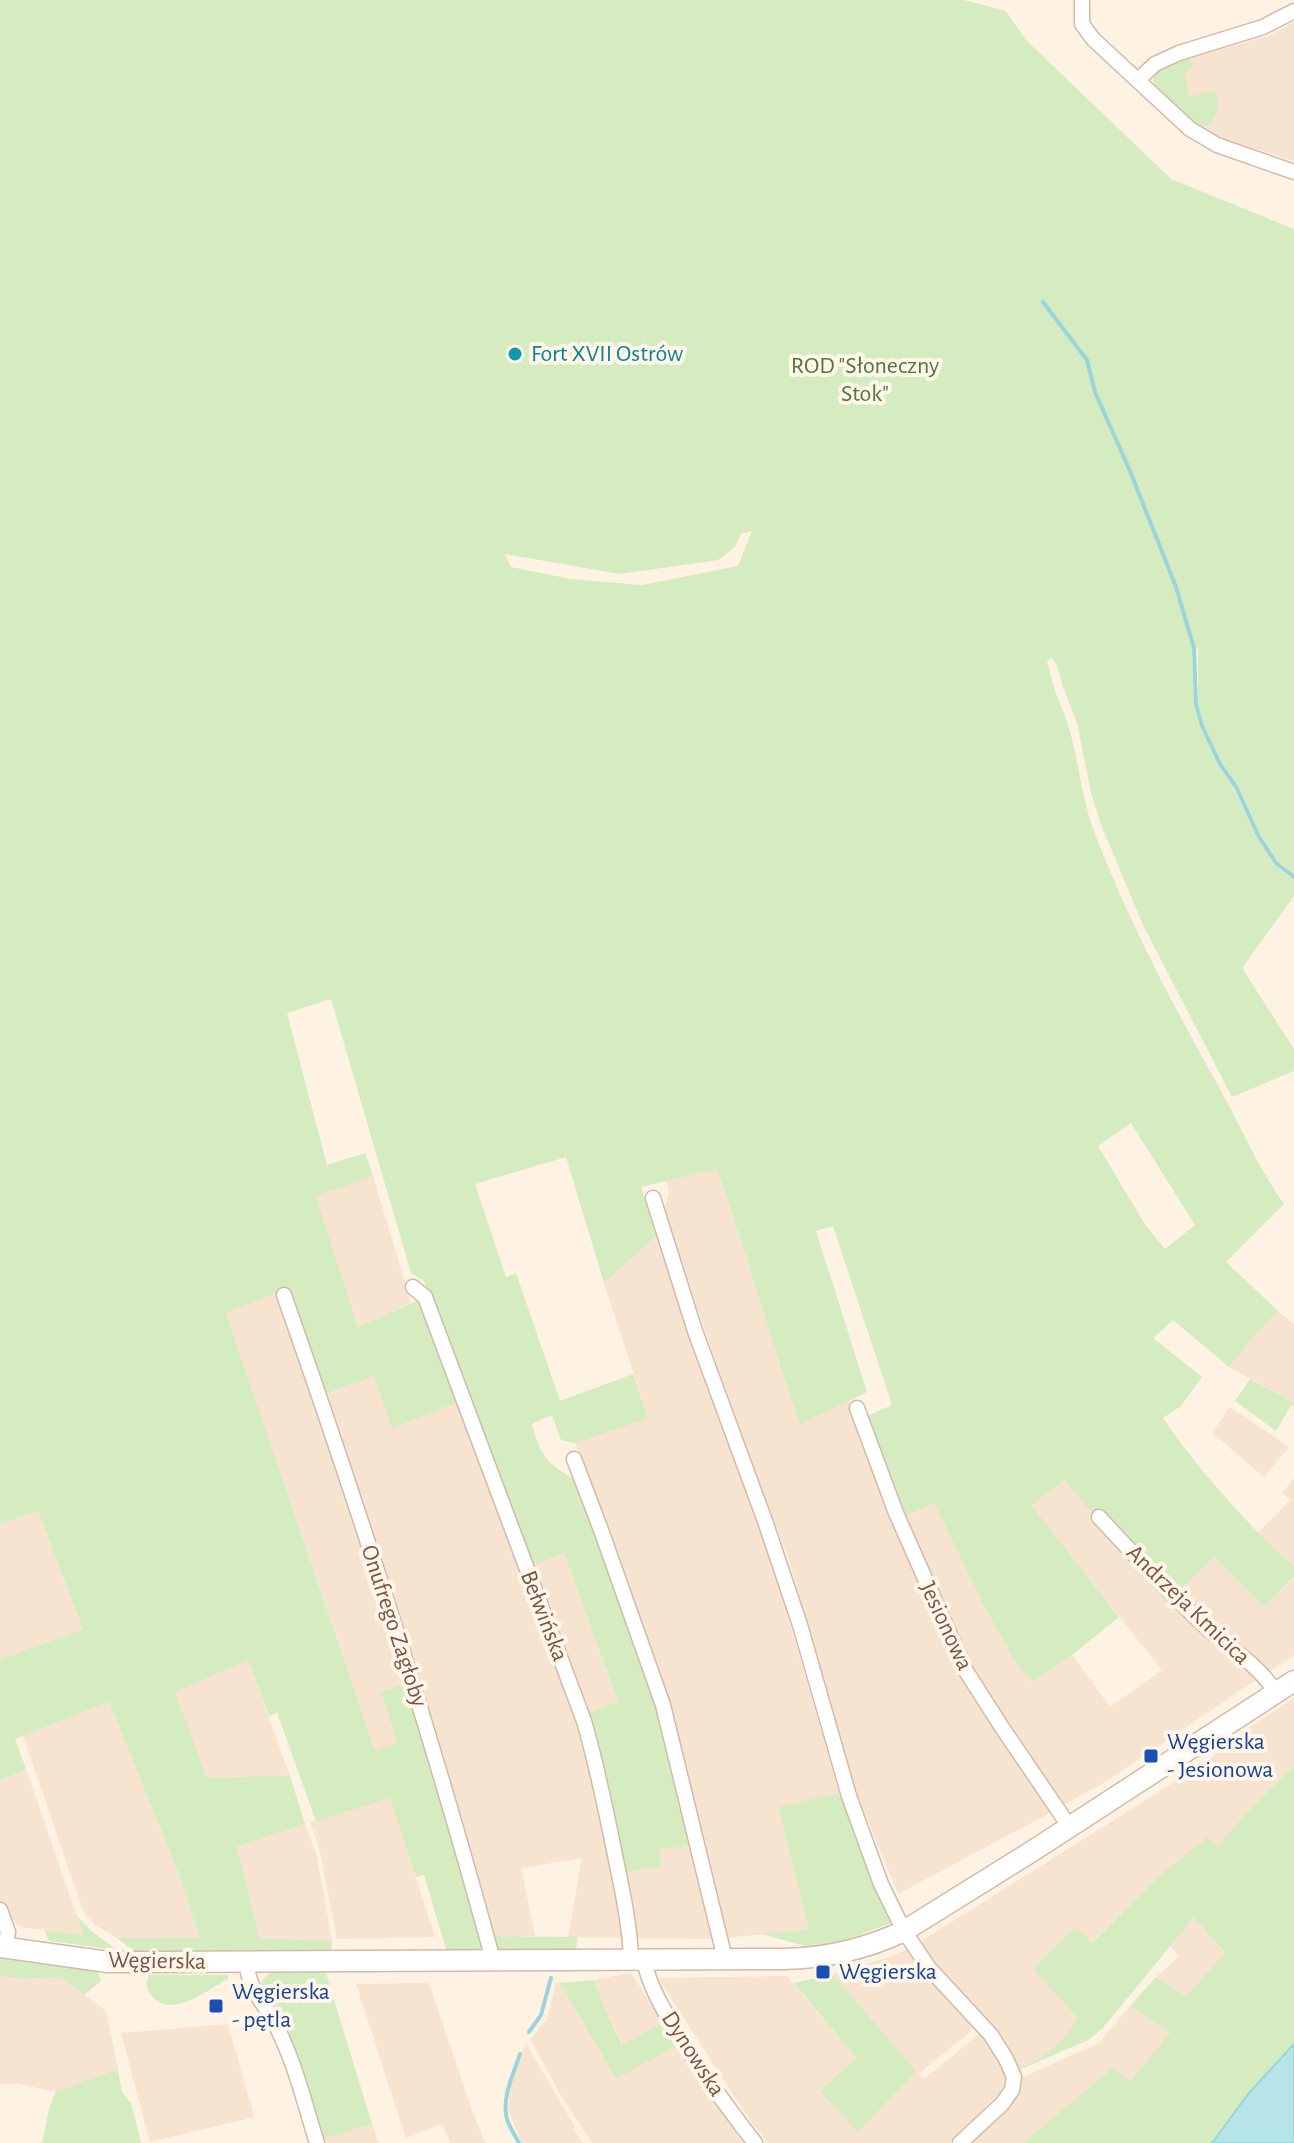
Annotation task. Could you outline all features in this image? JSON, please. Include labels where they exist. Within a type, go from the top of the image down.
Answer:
[{"type":"main road","name":"Węgierska","points":[[3,1947],[108,1962],[800,1959],[829,1955],[874,1944],[904,1931],[1294,1681]]},
{"type":"street","points":[[1081,1],[1082,24],[1093,39],[1190,129],[1217,145],[1294,172]]},
{"type":"street","points":[[1139,79],[1155,64],[1179,53],[1263,27],[1294,11]]},
{"type":"street","points":[[653,1198],[695,1331],[800,1625],[849,1796],[881,1884],[904,1931],[929,1968],[991,2035],[1014,2077],[1012,2090],[1002,2104],[960,2143]]},
{"type":"street","name":"Bełwińska","points":[[413,1287],[425,1297],[584,1721],[598,1769],[629,1936],[637,1960]]},
{"type":"street","name":"Onufrego Zagłoby","points":[[284,1295],[419,1698],[493,1960]]},
{"type":"street","name":"Jesionowa","points":[[857,1408],[896,1513],[966,1671],[1069,1826]]},
{"type":"street","points":[[574,1459],[663,1705],[725,1959]]},
{"type":"street","name":"Andrzeja Kmicica","points":[[1099,1517],[1208,1628],[1263,1675],[1276,1693]]},
{"type":"street","points":[[0,1910],[8,1932],[3,1947]]},
{"type":"street","name":"Dynowska","points":[[637,1960],[709,2081],[755,2143]]},
{"type":"street","points":[[247,1962],[247,1976],[290,2056],[317,2143]]},
{"type":"shaded area","points":[[1294,22],[1294,161],[1212,135],[1166,83],[1175,62],[1271,35]]},
{"type":"shaded area","points":[[717,1169],[800,1423],[849,1400],[892,1514],[963,1676],[1052,1812],[898,1894],[855,1789],[789,1560],[742,1438],[664,1212],[669,1193],[666,1181]]},
{"type":"shaded area","points":[[373,1176],[411,1303],[358,1327],[316,1196]]},
{"type":"shaded area","points":[[656,1236],[779,1578],[839,1793],[778,1808],[809,1930],[724,1938],[666,1699],[575,1443],[648,1418],[604,1283]]},
{"type":"shaded area","points":[[278,1292],[408,1683],[381,1692],[397,1744],[375,1751],[226,1313]]},
{"type":"shaded area","points":[[1278,1311],[1294,1324],[1294,1409],[1291,1406],[1293,1402],[1229,1367]]},
{"type":"shaded area","points":[[374,1376],[458,1402],[581,1724],[593,1765],[625,1938],[568,1937],[582,1858],[521,1868],[535,1936],[490,1936],[324,1394]]},
{"type":"shaded area","points":[[1230,1407],[1289,1447],[1264,1477],[1212,1433]]},
{"type":"shaded area","points":[[1294,1478],[1294,1567],[1258,1533],[1290,1500],[1282,1493]]},
{"type":"shaded area","points":[[1066,1480],[1127,1554],[1260,1677],[1104,1783],[1061,1806],[970,1670],[902,1518],[934,1503],[982,1602],[1032,1682],[1072,1655],[1110,1707],[1162,1670],[1030,1505]]},
{"type":"shaded area","points":[[38,1511],[83,1629],[0,1660],[0,1524]]},
{"type":"shaded area","points":[[564,1553],[618,1701],[586,1714],[529,1567]]},
{"type":"shaded area","points":[[1214,1557],[1264,1605],[1294,1578],[1294,1655],[1267,1673],[1231,1644],[1177,1592]]},
{"type":"shaded area","points":[[248,1660],[290,1776],[207,1779],[174,1692]]},
{"type":"shaded area","points":[[1294,1698],[1294,1766],[1249,1810],[1217,1848],[1208,1838],[1160,1875],[1091,1943],[1033,1968],[1077,2017],[1058,2046],[1017,2071],[993,2027],[918,1943],[1206,1762],[1242,1732]]},
{"type":"shaded area","points":[[109,1702],[177,1869],[201,1939],[117,1938],[95,1925],[84,1913],[23,1736]]},
{"type":"shaded area","points":[[26,1769],[85,1935],[20,1927],[0,1905],[0,1780]]},
{"type":"shaded area","points":[[390,1797],[435,1937],[337,1939],[319,1847],[310,1822]]},
{"type":"shaded area","points":[[305,1824],[316,1853],[332,1940],[259,1940],[235,1847]]},
{"type":"shaded area","points":[[689,1845],[712,1939],[634,1938],[622,1873],[662,1866],[659,1850]]},
{"type":"shaded area","points":[[1195,1916],[1225,1954],[1186,1997],[1156,1977],[1179,1956],[1170,1945]]},
{"type":"shaded area","points":[[909,1948],[974,2022],[969,2033],[919,2073],[924,2079],[983,2031],[1008,2073],[1003,2089],[951,2143],[768,2143],[749,2119],[658,1978],[787,1976],[856,2058],[820,2091],[858,2131],[864,2013],[832,1974]]},
{"type":"shaded area","points":[[631,1973],[663,2023],[623,2045],[599,1998],[594,1980]]},
{"type":"shaded area","points":[[0,1975],[23,1979],[60,1977],[106,2011],[118,2069],[56,2092],[19,2084],[0,2084]]},
{"type":"shaded area","points":[[429,1983],[485,2143],[450,2143],[442,2124],[406,2138],[356,1984]]},
{"type":"shaded area","points":[[556,1983],[560,1983],[615,2078],[677,2045],[743,2143],[592,2143],[530,2039],[547,2020]]},
{"type":"shaded area","points":[[1130,2006],[1170,2033],[1130,2083],[1113,2069],[1023,2143],[964,2143],[1017,2080],[1099,2043]]},
{"type":"shaded area","points":[[228,2024],[254,2117],[150,2142],[121,2033]]},
{"type":"shaded area","points":[[526,2043],[583,2143],[522,2143],[508,2110],[510,2089]]},
{"type":"shaded area","points":[[372,2124],[379,2143],[320,2143],[319,2140]]},
{"type":"green space","name":"ROD \"Słoneczny Stok\"","points":[[0,0],[964,0],[1006,11],[1025,39],[1171,179],[1294,229],[1294,875],[1277,861],[1261,837],[1237,785],[1222,764],[1203,725],[1198,706],[1198,648],[1192,650],[1194,707],[1200,727],[1258,839],[1274,864],[1294,880],[1294,896],[1242,968],[1294,1049],[1294,1071],[1232,1097],[1143,925],[1102,827],[1091,793],[1077,723],[1057,666],[1052,658],[1047,661],[1072,738],[1090,818],[1107,865],[1170,997],[1259,1164],[1284,1204],[1226,1262],[1278,1311],[1229,1367],[1173,1320],[1153,1338],[1202,1377],[1181,1406],[1163,1418],[1224,1496],[1294,1567],[1294,1577],[1264,1606],[1214,1557],[1177,1592],[1101,1510],[1094,1515],[1065,1480],[1031,1505],[1119,1617],[1032,1682],[1016,1662],[982,1602],[934,1503],[902,1518],[865,1417],[892,1405],[833,1226],[816,1231],[867,1392],[800,1424],[717,1169],[641,1187],[656,1236],[604,1283],[566,1157],[475,1184],[506,1277],[516,1273],[560,1401],[633,1374],[648,1418],[575,1443],[561,1440],[552,1415],[532,1424],[546,1458],[575,1480],[655,1703],[689,1845],[659,1850],[662,1866],[622,1873],[586,1714],[618,1701],[564,1553],[529,1567],[424,1281],[411,1273],[331,999],[287,1013],[327,1165],[365,1153],[373,1176],[316,1196],[358,1327],[419,1300],[458,1402],[392,1428],[374,1376],[324,1394],[288,1288],[226,1313],[375,1751],[397,1743],[381,1692],[408,1683],[482,1936],[482,1949],[446,1949],[424,1875],[416,1877],[390,1798],[316,1821],[277,1713],[269,1716],[248,1660],[175,1692],[207,1778],[290,1776],[305,1824],[236,1847],[259,1939],[332,1940],[331,1950],[134,1951],[117,1938],[200,1938],[177,1869],[109,1702],[15,1739],[26,1769],[0,1780],[0,1660],[83,1629],[38,1511],[0,1524]],"holes":[[[752,531],[738,566],[642,585],[571,579],[511,567],[505,554],[620,574],[718,560],[735,547],[741,534]],[[1131,1123],[1195,1225],[1165,1249],[1146,1226],[1098,1146]]]},
{"type":"green space","points":[[1190,56],[1193,68],[1184,72],[1190,97],[1215,90],[1219,104],[1213,120],[1200,129],[1156,90],[1153,81],[1158,69]]},
{"type":"green space","points":[[1250,1379],[1293,1402],[1276,1431],[1235,1401]]},
{"type":"green space","points":[[1294,1766],[1294,2044],[1250,2093],[1212,2143],[1023,2143],[1113,2068],[1130,2082],[1170,2033],[1130,2006],[1156,1977],[1186,1997],[1225,1953],[1194,1917],[1102,2029],[1088,2040],[1017,2071],[1060,2043],[1077,2017],[1033,1969],[1076,1927],[1092,1943],[1160,1875],[1208,1837],[1217,1847]]},
{"type":"green space","points":[[839,1793],[886,1902],[891,1923],[845,1940],[805,1946],[762,1934],[809,1930],[778,1807]]},
{"type":"green space","points":[[77,1916],[117,1950],[49,1941],[44,1930],[84,1935]]},
{"type":"green space","points":[[490,1936],[578,1937],[576,1949],[492,1949]]},
{"type":"green space","points":[[0,1957],[97,1969],[101,1981],[84,1995],[60,1977],[23,1979],[0,1975]]},
{"type":"green space","points":[[281,1970],[325,1970],[372,2124],[319,2140],[260,1991],[266,1976]]},
{"type":"green space","points":[[832,1974],[916,2071],[858,2132],[820,2091],[856,2058],[794,1983]]},
{"type":"green space","points":[[149,1975],[228,1975],[228,1979],[186,2002],[166,2004],[157,2001],[148,1991],[146,1984]]},
{"type":"green space","points":[[594,1980],[622,2045],[663,2023],[677,2045],[616,2079],[560,1983]]},
{"type":"green space","points":[[118,2069],[122,2092],[131,2103],[141,2143],[42,2143],[56,2092]]},
{"type":"water","points":[[1294,2044],[1294,2143],[1212,2143],[1249,2093]]},
{"type":"waterway","points":[[1043,302],[1087,360],[1095,392],[1176,587],[1194,648],[1196,705],[1202,726],[1259,837],[1276,863],[1294,877]]},
{"type":"waterway","points":[[529,2032],[541,2015],[551,1978]]},
{"type":"waterway","points":[[519,2143],[508,2122],[506,2103],[520,2054]]},
{"type":"place","name":"Fort XVII Ostrów","points":[[515,354]]},
{"type":"place","name":"Węgierska - Jesionowa","points":[[1151,1756]]},
{"type":"place","name":"Węgierska","points":[[823,1972]]},
{"type":"place","name":"Węgierska - pętla","points":[[216,2006]]}]
